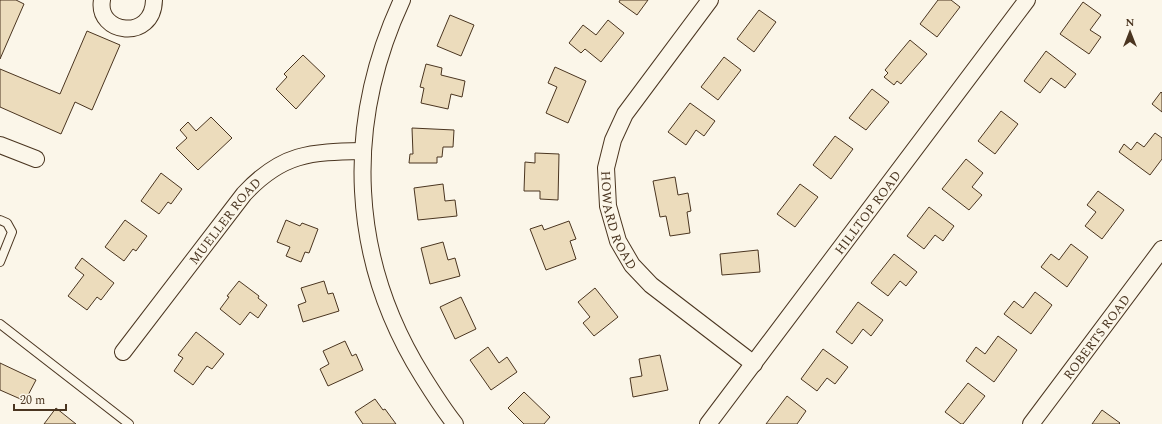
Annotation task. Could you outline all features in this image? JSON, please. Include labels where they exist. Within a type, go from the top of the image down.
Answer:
[{"type":"street","points":[[102,0],[103,12],[107,19],[113,25],[130,29],[146,23],[154,8],[154,0]]},
{"type":"street","points":[[402,0],[390,26],[374,76],[368,103],[363,151],[364,207],[367,231],[378,278],[392,317],[413,361],[455,424]]},
{"type":"street","name":"HOWARD ROAD","points":[[710,0],[625,114],[613,140],[606,168],[608,206],[618,241],[632,265],[651,285],[754,364]]},
{"type":"street","name":"HILLTOP ROAD","points":[[708,424],[1027,0]]},
{"type":"street","points":[[0,145],[36,159]]},
{"type":"street","name":"MUELLER ROAD","points":[[123,352],[244,194],[255,182],[274,167],[297,157],[321,152],[363,151]]},
{"type":"street","name":"ROBERTS ROAD","points":[[1030,424],[1162,249]]},
{"type":"lane","points":[[0,220],[7,223],[12,232],[0,262]]},
{"type":"lane","points":[[0,324],[129,424]]},
{"type":"building","points":[[0,0],[16,0],[24,4],[0,59]]},
{"type":"building","points":[[620,0],[648,0],[637,15],[619,2]]},
{"type":"building","points":[[938,0],[951,0],[960,7],[937,37],[920,24]]},
{"type":"building","points":[[1083,2],[1101,15],[1090,30],[1101,37],[1089,54],[1060,34]]},
{"type":"building","points":[[759,10],[776,22],[754,52],[737,39]]},
{"type":"building","points":[[450,15],[474,25],[461,56],[437,46]]},
{"type":"building","points":[[608,20],[624,33],[601,62],[585,49],[581,53],[569,43],[583,25],[596,35]]},
{"type":"building","points":[[87,31],[120,45],[92,110],[75,102],[61,134],[0,107],[0,69],[60,94]]},
{"type":"building","points":[[910,40],[927,54],[901,84],[897,81],[894,85],[884,77],[888,73],[885,70]]},
{"type":"building","points":[[1046,51],[1076,74],[1065,88],[1051,78],[1040,93],[1024,81]]},
{"type":"building","points":[[303,55],[325,76],[296,109],[276,89],[287,77],[284,74]]},
{"type":"building","points":[[724,57],[741,70],[718,100],[701,87]]},
{"type":"building","points":[[426,64],[442,68],[441,75],[465,81],[462,97],[451,94],[448,109],[421,103],[424,88],[420,87]]},
{"type":"building","points":[[555,67],[586,81],[568,123],[546,113],[557,87],[548,83]]},
{"type":"building","points":[[872,89],[889,102],[866,130],[849,118]]},
{"type":"building","points":[[1161,92],[1162,93],[1162,112],[1152,104]]},
{"type":"building","points":[[690,103],[715,121],[704,136],[696,130],[686,145],[668,132]]},
{"type":"building","points":[[1001,111],[1018,124],[995,154],[978,141]]},
{"type":"building","points":[[211,117],[232,138],[198,170],[176,148],[187,138],[180,130],[188,122],[196,131]]},
{"type":"building","points":[[412,128],[454,130],[453,147],[443,147],[442,157],[437,157],[437,163],[409,163],[410,154],[413,154]]},
{"type":"building","points":[[1155,133],[1162,138],[1162,159],[1150,175],[1119,152],[1124,144],[1131,150],[1137,142],[1144,147]]},
{"type":"building","points":[[835,136],[853,149],[831,179],[813,165]]},
{"type":"building","points":[[535,153],[559,154],[558,200],[540,199],[540,191],[524,191],[525,162],[535,163]]},
{"type":"building","points":[[966,159],[983,173],[972,187],[982,195],[969,210],[942,189]]},
{"type":"building","points":[[161,173],[182,189],[171,204],[168,202],[159,214],[141,201]]},
{"type":"building","points":[[675,177],[678,195],[688,193],[691,211],[687,212],[690,233],[670,236],[666,216],[660,217],[653,181]]},
{"type":"building","points":[[443,184],[445,201],[455,200],[457,216],[418,220],[414,188]]},
{"type":"building","points":[[800,184],[818,197],[795,227],[777,214]]},
{"type":"building","points":[[1098,191],[1124,210],[1102,239],[1085,226],[1096,212],[1087,205]]},
{"type":"building","points":[[929,207],[954,226],[943,241],[935,235],[924,249],[907,236]]},
{"type":"building","points":[[125,220],[147,236],[136,251],[133,249],[124,261],[105,247]]},
{"type":"building","points":[[286,220],[300,226],[302,223],[318,229],[309,253],[305,252],[301,262],[286,256],[290,247],[277,242]]},
{"type":"building","points":[[569,221],[576,239],[570,241],[576,259],[546,270],[530,229],[542,225],[544,230]]},
{"type":"building","points":[[443,242],[448,260],[455,258],[460,276],[430,284],[421,248]]},
{"type":"building","points":[[1071,244],[1088,257],[1067,287],[1041,267],[1051,254],[1059,260]]},
{"type":"building","points":[[758,250],[760,272],[722,275],[720,254]]},
{"type":"building","points":[[894,254],[917,272],[906,286],[900,281],[888,296],[871,283]]},
{"type":"building","points":[[82,258],[114,283],[101,300],[97,297],[87,310],[68,296],[84,275],[75,268]]},
{"type":"building","points":[[239,281],[259,296],[258,298],[267,305],[258,318],[250,312],[240,325],[220,309],[229,297],[227,296]]},
{"type":"building","points":[[324,281],[328,294],[333,293],[339,311],[303,322],[298,305],[306,302],[301,288]]},
{"type":"building","points":[[595,288],[618,317],[594,336],[583,323],[590,317],[578,302]]},
{"type":"building","points":[[1035,292],[1052,305],[1031,334],[1004,314],[1014,301],[1023,308]]},
{"type":"building","points":[[461,297],[476,329],[455,339],[440,307]]},
{"type":"building","points":[[858,302],[883,320],[871,336],[863,329],[852,344],[836,332]]},
{"type":"building","points":[[196,332],[224,354],[212,369],[207,366],[193,385],[174,371],[183,358],[178,355]]},
{"type":"building","points":[[998,336],[1017,350],[994,382],[966,361],[976,347],[985,354]]},
{"type":"building","points":[[345,341],[352,356],[356,354],[363,370],[328,386],[320,369],[329,364],[323,351]]},
{"type":"building","points":[[488,347],[499,363],[507,357],[517,372],[491,390],[470,360]]},
{"type":"building","points":[[823,349],[848,367],[835,384],[827,378],[817,391],[801,379]]},
{"type":"building","points":[[660,355],[668,390],[633,397],[630,378],[642,376],[639,359]]},
{"type":"building","points":[[0,363],[36,380],[25,401],[0,390]]},
{"type":"building","points":[[968,383],[985,396],[963,424],[961,424],[945,412]]},
{"type":"building","points":[[524,392],[550,417],[544,424],[524,424],[508,408]]},
{"type":"building","points":[[787,396],[806,411],[797,424],[766,424]]},
{"type":"building","points":[[375,399],[383,410],[385,409],[396,424],[363,424],[355,412]]},
{"type":"building","points":[[56,408],[76,424],[44,424]]},
{"type":"building","points":[[1102,410],[1120,423],[1092,424]]}]
